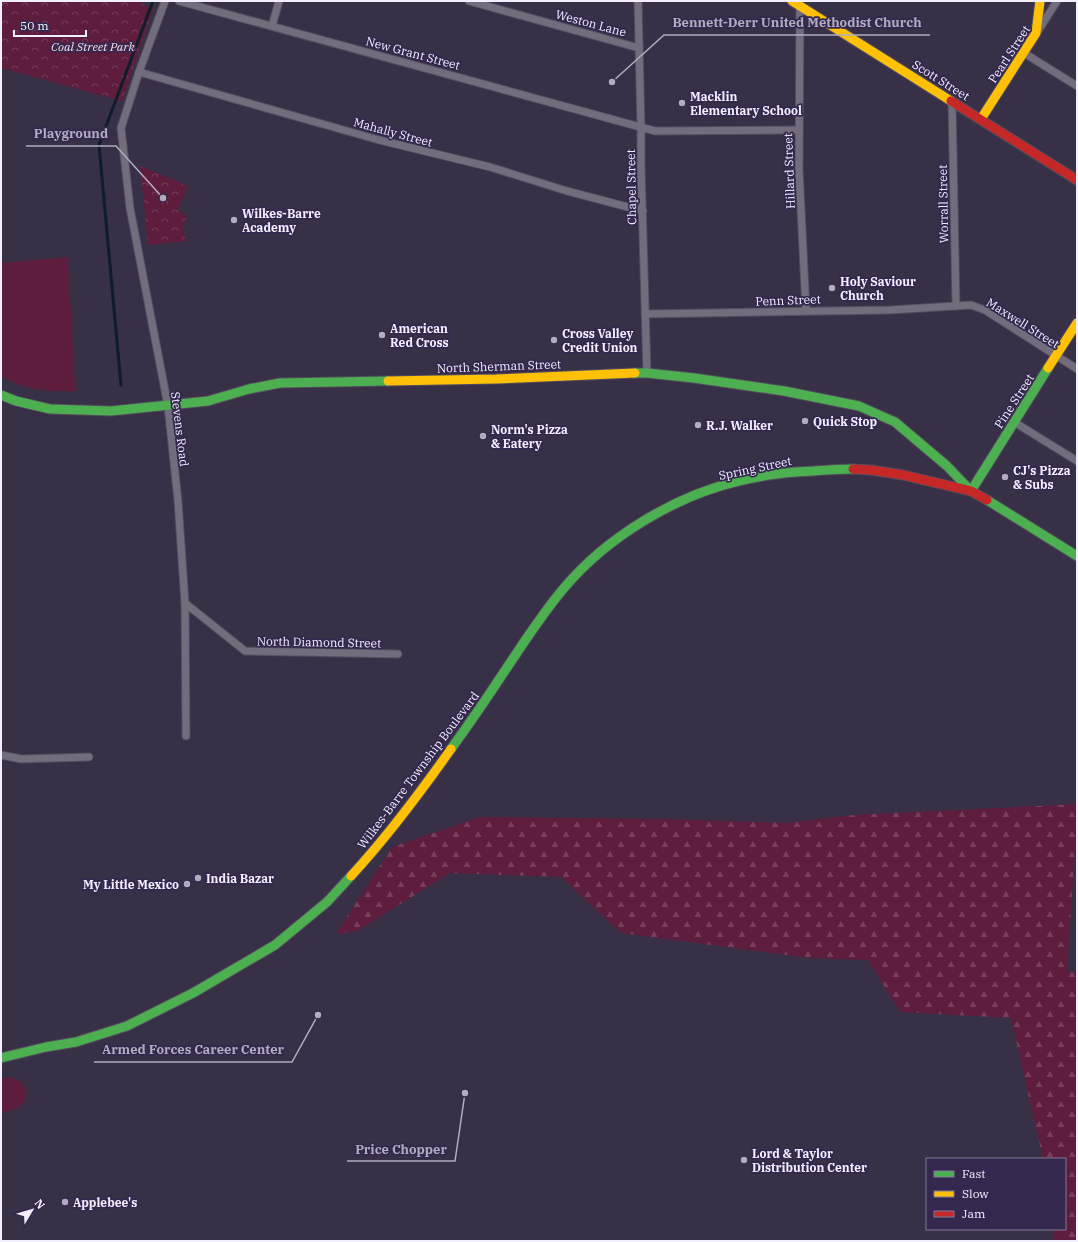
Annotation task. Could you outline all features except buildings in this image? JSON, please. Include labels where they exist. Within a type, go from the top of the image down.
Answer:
[{"type":"street","points":[[139,72],[166,1]]},
{"type":"street","name":"New Grant Street","points":[[179,1],[655,131],[798,130]]},
{"type":"street","points":[[272,26],[278,1]]},
{"type":"street","name":"Weston Lane","points":[[469,1],[639,48]]},
{"type":"street","name":"Chapel Street","points":[[638,1],[647,373]]},
{"type":"street","name":"Scott Street","points":[[792,1],[1077,180]]},
{"type":"street","points":[[1036,33],[1040,1]]},
{"type":"street","name":"Pearl Street","points":[[981,119],[1057,1]]},
{"type":"street","name":"Hillard Street","points":[[800,6],[798,130],[806,310]]},
{"type":"street","points":[[1024,53],[1077,86]]},
{"type":"street","name":"Stevens Road","points":[[139,72],[122,128],[130,208],[168,406],[178,501],[185,603],[186,736]]},
{"type":"street","name":"Mahally Street","points":[[139,72],[371,138],[490,168],[642,211]]},
{"type":"street","name":"Worrall Street","points":[[952,101],[956,306]]},
{"type":"street","name":"Maxwell Street","points":[[956,306],[971,305],[984,310],[1077,369]]},
{"type":"street","name":"Penn Street","points":[[645,314],[806,310],[890,310],[956,306]]},
{"type":"street","name":"Pine Street","points":[[971,491],[1077,323]]},
{"type":"street","name":"North Sherman Street","points":[[1,395],[16,401],[50,409],[111,411],[208,401],[280,383],[496,379],[647,373],[784,391],[859,406],[895,422],[947,466],[971,491]]},
{"type":"street","points":[[1014,422],[1077,461]]},
{"type":"street","name":"Spring Street","points":[[498,682],[546,610],[564,588],[587,564],[637,526],[669,507],[703,492],[738,482],[779,473],[846,469],[871,470],[903,475],[971,491],[1077,556]]},
{"type":"street","name":"North Diamond Street","points":[[185,603],[245,651],[398,654]]},
{"type":"street","name":"Wilkes-Barre Township Boulevard","points":[[1,1058],[46,1047],[76,1042],[127,1026],[193,993],[275,945],[327,902],[373,852],[434,773],[498,682]]},
{"type":"street","points":[[1,756],[21,759],[88,757]]},
{"type":"green space","name":"Coal Street Park","points":[[1,1],[138,1],[153,9],[122,101],[1,68]]},
{"type":"green space","points":[[140,166],[188,186],[178,209],[187,217],[182,226],[186,241],[148,245]]},
{"type":"green space","points":[[68,257],[75,391],[36,389],[10,381],[1,376],[1,263]]},
{"type":"green space","points":[[1077,804],[1077,848],[1075,848],[1067,972],[1077,972],[1077,1241],[1054,1241],[1053,1230],[1066,1230],[1066,1158],[1043,1158],[1011,1018],[900,1012],[868,960],[810,958],[621,933],[561,877],[450,873],[357,931],[336,934],[392,847],[480,817],[666,819],[788,823],[853,815]]},
{"type":"green space","points":[[9,1077],[24,1085],[27,1094],[25,1099],[17,1108],[1,1113],[1,1079]]},
{"type":"waterway","points":[[121,385],[99,145],[153,1]]},
{"type":"traffic: fast","points":[[635,373],[694,378],[784,391],[859,406],[895,422],[947,466],[971,491],[1048,368]]},
{"type":"traffic: fast","points":[[1,395],[16,401],[50,409],[111,411],[208,401],[249,389],[280,383],[388,381]]},
{"type":"traffic: fast","points":[[451,749],[532,630],[556,598],[581,570],[600,552],[621,536],[666,508],[715,488],[748,479],[776,474],[853,469]]},
{"type":"traffic: fast","points":[[987,500],[1077,556]]},
{"type":"traffic: fast","points":[[1,1058],[46,1047],[76,1042],[127,1026],[193,993],[275,945],[327,902],[351,876]]},
{"type":"traffic: slow","points":[[792,1],[951,101]]},
{"type":"traffic: slow","points":[[981,119],[1036,33],[1040,1]]},
{"type":"traffic: slow","points":[[1048,368],[1077,323]]},
{"type":"traffic: slow","points":[[388,381],[496,379],[635,373]]},
{"type":"traffic: slow","points":[[351,876],[403,814],[451,749]]},
{"type":"traffic: jam","points":[[951,101],[1077,180]]},
{"type":"traffic: jam","points":[[853,469],[903,475],[971,491],[987,500]]},
{"type":"place","name":"Bennett-Derr United Methodist Church","points":[[612,82]]},
{"type":"place","name":"Macklin Elementary School","points":[[682,103]]},
{"type":"place","name":"Playground","points":[[163,198]]},
{"type":"place","name":"Wilkes-Barre Academy","points":[[234,220]]},
{"type":"place","name":"Holy Saviour Church","points":[[832,288]]},
{"type":"place","name":"American Red Cross","points":[[382,335]]},
{"type":"place","name":"Cross Valley Credit Union","points":[[554,340]]},
{"type":"place","name":"Quick Stop","points":[[805,421]]},
{"type":"place","name":"R.J. Walker","points":[[698,425]]},
{"type":"place","name":"Norm's Pizza & Eatery","points":[[483,436]]},
{"type":"place","name":"CJ's Pizza & Subs","points":[[1005,477]]},
{"type":"place","name":"India Bazar","points":[[198,878]]},
{"type":"place","name":"My Little Mexico","points":[[187,884]]},
{"type":"place","name":"Armed Forces Career Center","points":[[318,1015]]},
{"type":"place","name":"Price Chopper","points":[[465,1093]]},
{"type":"place","name":"Lord & Taylor Distribution Center","points":[[744,1160]]},
{"type":"place","name":"Applebee's","points":[[65,1202]]}]
